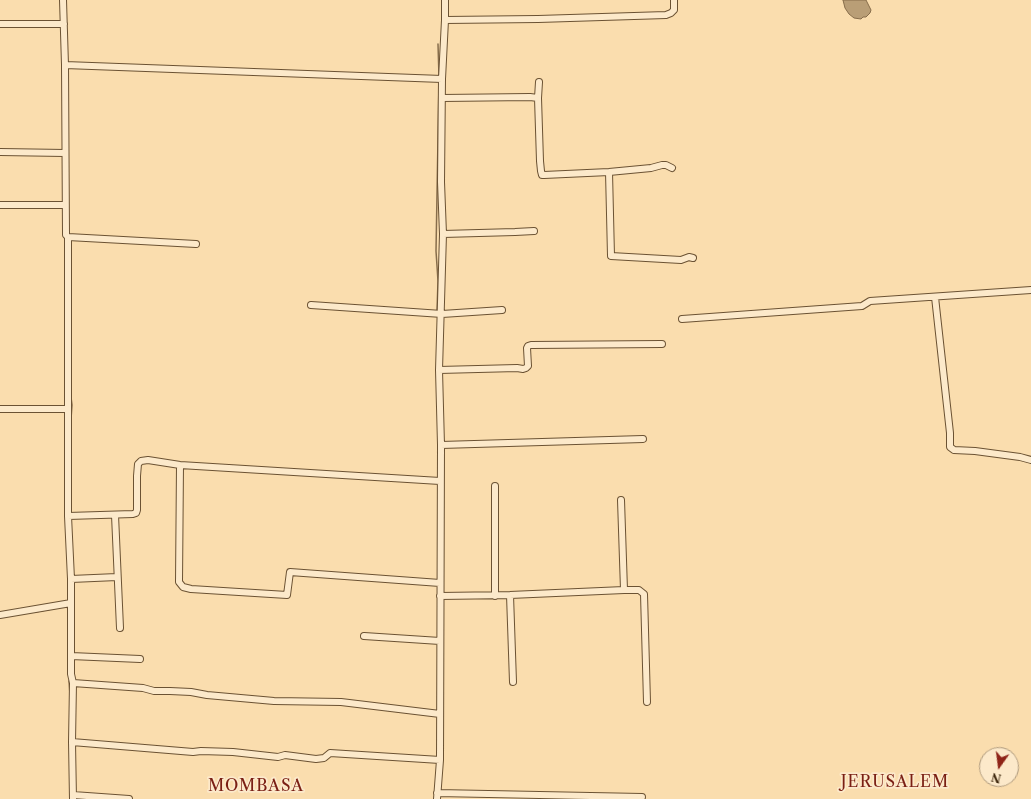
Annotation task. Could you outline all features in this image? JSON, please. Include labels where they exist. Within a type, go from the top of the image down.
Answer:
[{"type":"street","points":[[63,0],[65,65],[65,205],[66,235],[68,237],[68,516],[71,579],[73,797],[130,799]]},
{"type":"street","points":[[445,0],[442,78],[441,182],[443,234],[442,314],[439,370],[441,445],[440,760],[437,796],[642,798]]},
{"type":"street","points":[[445,20],[659,16],[666,15],[674,10],[674,0]]},
{"type":"street","points":[[0,24],[64,24]]},
{"type":"street","points":[[65,65],[442,78]]},
{"type":"street","points":[[539,82],[540,168],[542,175],[609,172],[651,168],[662,165],[672,168]]},
{"type":"street","points":[[442,98],[530,96],[538,98]]},
{"type":"street","points":[[0,152],[65,153]]},
{"type":"street","points":[[609,172],[611,256],[681,260],[689,257],[693,258]]},
{"type":"street","points":[[0,205],[65,205]]},
{"type":"street","points":[[443,234],[534,231]]},
{"type":"street","points":[[68,237],[196,244]]},
{"type":"street","points":[[682,318],[862,306],[870,302],[1031,290]]},
{"type":"street","points":[[935,297],[950,433],[950,447],[954,450],[997,454],[1031,460]]},
{"type":"street","points":[[311,305],[442,314],[502,310]]},
{"type":"street","points":[[439,370],[523,369],[528,366],[527,348],[531,345],[662,344]]},
{"type":"street","points":[[0,409],[68,409]]},
{"type":"street","points":[[441,445],[643,439]]},
{"type":"street","points":[[68,516],[136,513],[138,464],[148,460],[180,465],[440,481]]},
{"type":"street","points":[[180,465],[179,582],[183,587],[203,590],[287,595],[290,572],[440,583]]},
{"type":"street","points":[[494,486],[495,596]]},
{"type":"street","points":[[621,500],[624,590]]},
{"type":"street","points":[[115,515],[120,628]]},
{"type":"street","points":[[71,579],[117,577]]},
{"type":"street","points":[[440,596],[495,596],[639,590],[644,594],[647,702]]},
{"type":"street","points":[[510,595],[513,682]]},
{"type":"street","points":[[0,615],[71,603]]},
{"type":"street","points":[[364,636],[440,641]]},
{"type":"street","points":[[71,656],[140,659]]},
{"type":"street","points":[[72,683],[143,688],[154,691],[191,692],[207,695],[274,701],[341,702],[440,714]]},
{"type":"street","points":[[72,742],[193,752],[233,752],[278,758],[285,755],[316,760],[324,758],[330,753],[440,760]]},
{"type":"shaded area","points":[[843,0],[866,0],[871,10],[870,13],[861,19],[854,18],[845,8]]},
{"type":"waterway","points":[[438,44],[439,77]]},
{"type":"waterway","points":[[437,311],[438,281],[436,251],[439,81]]},
{"type":"waterway","points":[[71,397],[71,419]]},
{"type":"waterway","points":[[63,607],[67,607],[69,611]]},
{"type":"waterway","points":[[35,612],[57,608]]},
{"type":"waterway","points":[[68,627],[68,635]]},
{"type":"waterway","points":[[69,681],[70,695]]},
{"type":"district","name":"JERUSALEM","points":[[895,782]]},
{"type":"district","name":"MOMBASA","points":[[256,786]]}]
